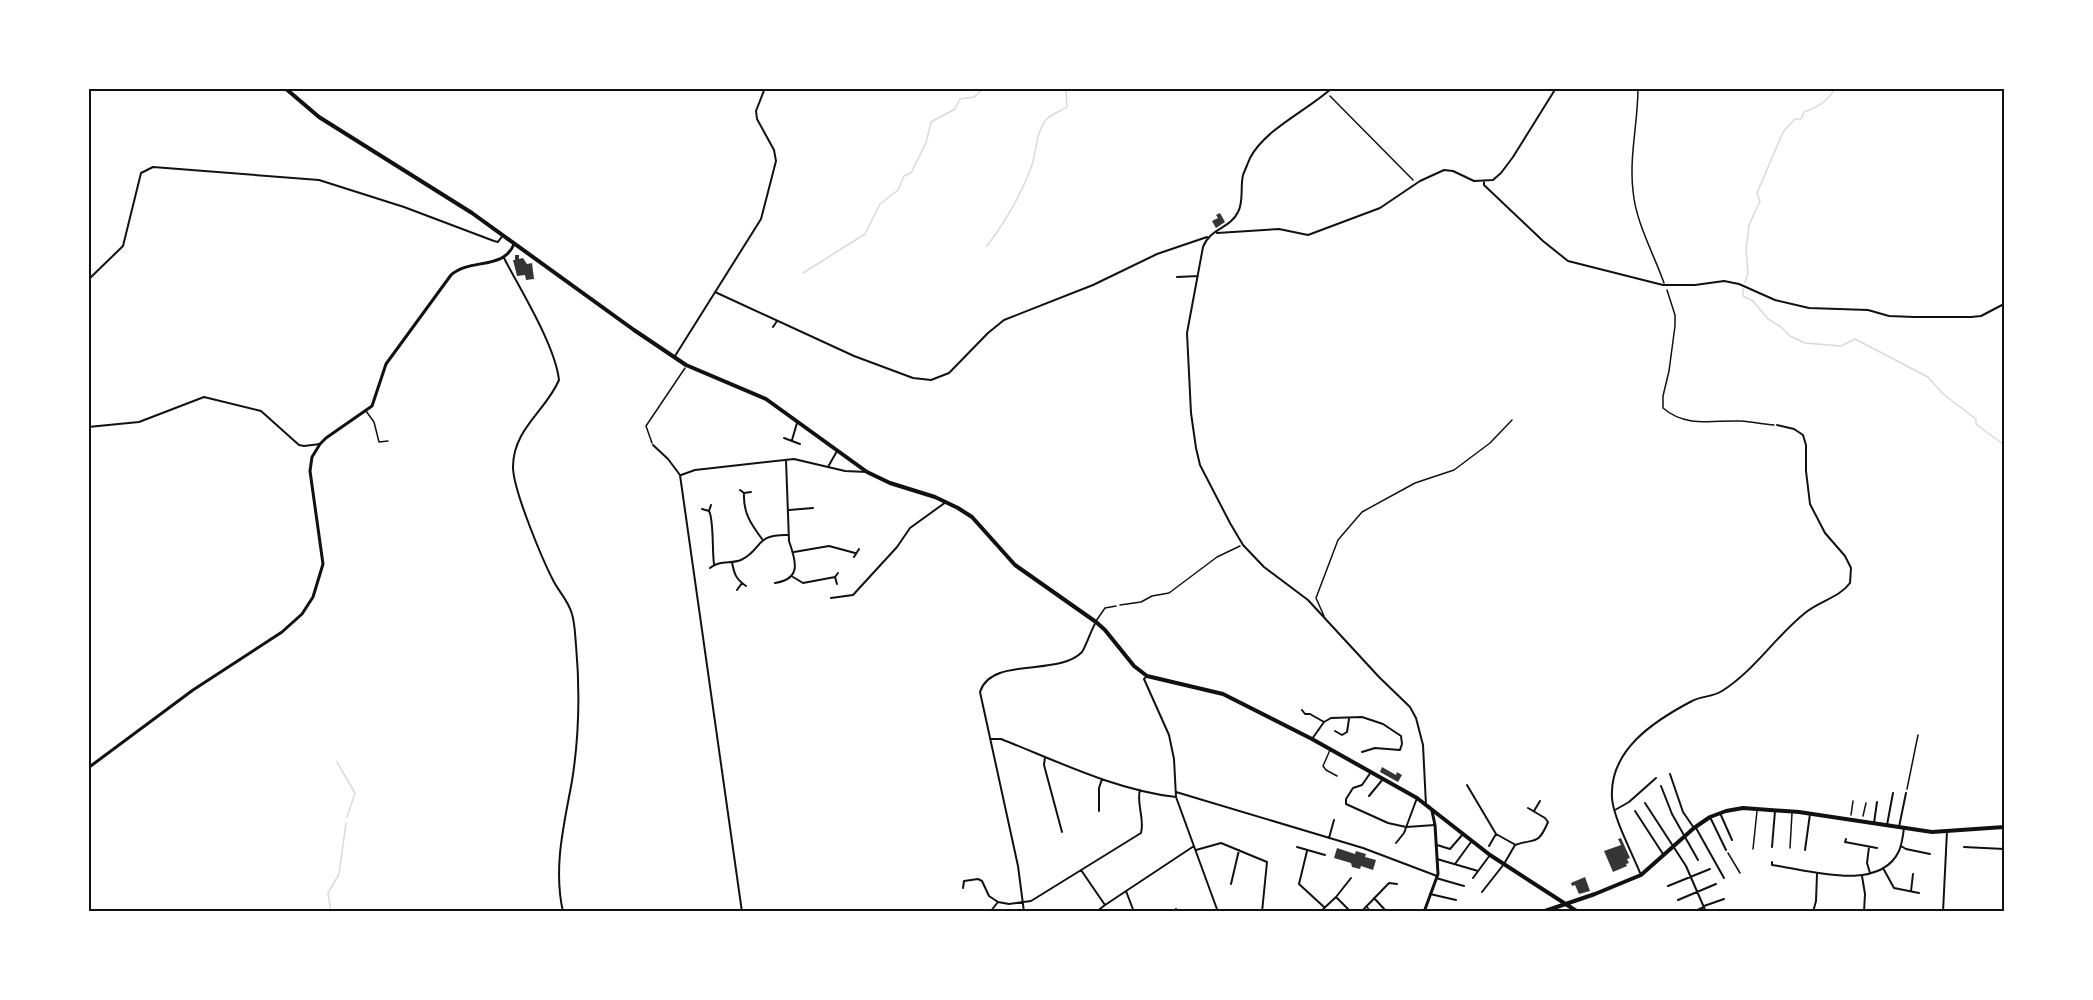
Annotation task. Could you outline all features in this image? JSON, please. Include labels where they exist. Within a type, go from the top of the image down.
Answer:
[{"type":"main road","points":[[285,88],[324,120],[503,235],[634,330],[687,365],[766,399],[867,472],[890,483],[946,502],[972,517],[1015,565],[1105,630],[1134,666],[1147,676],[1222,694],[1312,739],[1417,798],[1490,855],[1578,912]]},
{"type":"main road","points":[[1542,912],[1641,875],[1710,817],[1743,808],[1810,814],[1932,832],[2004,827]]},
{"type":"street","points":[[675,356],[761,219],[776,161],[774,150],[757,119],[756,111],[765,88]]},
{"type":"street","points":[[715,292],[889,370],[914,378],[931,380],[949,373],[987,333],[1004,320],[1093,285],[1157,254],[1207,237],[1232,220],[1239,211],[1243,174],[1255,151],[1268,137],[1332,88]]},
{"type":"street","points":[[1214,233],[1279,229],[1308,236],[1380,208],[1416,184],[1444,170],[1454,171],[1474,181],[1492,180],[1501,173],[1556,88]]},
{"type":"street","points":[[88,280],[123,246],[141,173],[153,167],[319,180],[404,207],[494,242],[498,242],[503,235]]},
{"type":"street","points":[[1484,182],[1543,242],[1568,261],[1663,285],[1695,285],[1724,281],[1739,284],[1775,300],[1809,308],[1868,310],[1889,316],[1906,317],[1981,316],[2004,304]]},
{"type":"street","points":[[1207,237],[1187,333],[1191,414],[1196,448],[1207,480],[1243,544],[1264,567],[1308,600],[1379,677],[1405,701],[1413,713],[1423,745],[1426,806]]},
{"type":"street","points":[[88,768],[193,690],[282,632],[302,614],[313,597],[323,564],[310,471],[311,461],[320,444],[372,406],[381,375],[387,364],[451,275],[460,268],[504,258],[511,252],[514,244]]},
{"type":"street","points":[[504,258],[547,343],[558,371],[559,380],[519,440],[513,458],[513,469],[515,483],[541,553],[555,584],[572,611],[574,623],[577,661],[577,739],[559,851],[559,884],[563,912]]},
{"type":"street","points":[[1177,277],[1198,276]]},
{"type":"street","points":[[773,327],[777,321]]},
{"type":"street","points":[[88,427],[139,422],[204,397],[261,411],[299,445],[320,444]]},
{"type":"street","points":[[792,440],[798,422]]},
{"type":"street","points":[[1641,875],[1612,799],[1614,773],[1621,757],[1639,737],[1664,717],[1694,700],[1719,693],[1737,681],[1806,611],[1840,594],[1850,583],[1851,568],[1848,562],[1825,533],[1810,504],[1806,445],[1803,435],[1794,429],[1778,425]]},
{"type":"street","points":[[784,438],[800,444]]},
{"type":"street","points":[[653,444],[680,475],[742,912]]},
{"type":"street","points":[[828,467],[838,450]]},
{"type":"street","points":[[680,475],[695,470],[794,459],[828,467],[867,472]]},
{"type":"street","points":[[775,583],[792,577],[795,566],[789,535],[786,460]]},
{"type":"street","points":[[740,490],[744,493],[751,492]]},
{"type":"street","points":[[744,493],[746,514],[763,540]]},
{"type":"street","points":[[831,598],[854,595],[897,548],[910,528],[946,502]]},
{"type":"street","points":[[709,511],[711,505]]},
{"type":"street","points":[[789,510],[813,508]]},
{"type":"street","points":[[702,509],[709,511],[712,516],[714,564]]},
{"type":"street","points":[[710,568],[714,564],[744,558],[769,536],[789,535]]},
{"type":"street","points":[[793,552],[829,546],[854,555],[860,549]]},
{"type":"street","points":[[732,562],[734,573],[746,586]]},
{"type":"street","points":[[792,577],[803,583],[837,575],[837,584]]},
{"type":"street","points":[[780,576],[780,582]]},
{"type":"street","points":[[737,590],[742,583]]},
{"type":"street","points":[[1024,912],[1018,866],[980,692],[987,680],[998,673],[1035,667],[1077,656],[1085,647],[1095,622]]},
{"type":"street","points":[[1147,676],[1144,679],[1172,743],[1176,797],[1218,912]]},
{"type":"street","points":[[1302,710],[1305,714],[1310,714],[1324,722]]},
{"type":"street","points":[[1312,739],[1324,722],[1331,718],[1362,717],[1394,729],[1401,736],[1400,752],[1375,748],[1362,752]]},
{"type":"street","points":[[1335,731],[1342,735],[1347,732],[1349,718]]},
{"type":"street","points":[[990,739],[1001,739],[1102,779],[1176,797]]},
{"type":"street","points":[[1045,757],[1044,765],[1062,832]]},
{"type":"street","points":[[1371,772],[1362,785],[1353,788],[1346,799],[1346,804],[1388,824],[1406,827],[1435,825]]},
{"type":"street","points":[[1670,774],[1683,812],[1724,878]]},
{"type":"street","points":[[1615,810],[1629,802],[1656,778]]},
{"type":"street","points":[[1099,811],[1099,788],[1102,779]]},
{"type":"street","points":[[1369,796],[1383,779]]},
{"type":"street","points":[[1467,785],[1496,834],[1515,845],[1538,839],[1548,822],[1528,808]]},
{"type":"street","points":[[1661,786],[1672,814],[1698,860]]},
{"type":"street","points":[[964,881],[978,879],[982,881],[989,896],[998,902],[1030,901],[1141,833],[1143,826],[1138,795],[1140,790]]},
{"type":"street","points":[[1176,792],[1363,848],[1464,886]]},
{"type":"street","points":[[1887,826],[1893,793]]},
{"type":"street","points":[[1772,865],[1799,868],[1804,872],[1817,874],[1862,875],[1883,868],[1893,860],[1901,846],[1906,793]]},
{"type":"street","points":[[1396,843],[1404,833],[1417,798]]},
{"type":"street","points":[[1534,812],[1540,801]]},
{"type":"street","points":[[1874,824],[1877,802]]},
{"type":"street","points":[[1645,803],[1674,845],[1706,912]]},
{"type":"street","points":[[1772,847],[1775,810]]},
{"type":"street","points":[[1424,912],[1436,877],[1437,845],[1432,811]]},
{"type":"street","points":[[1635,811],[1664,855]]},
{"type":"street","points":[[1720,813],[1732,840]]},
{"type":"street","points":[[1805,850],[1810,814]]},
{"type":"street","points":[[1710,817],[1726,850]]},
{"type":"street","points":[[1329,838],[1334,820]]},
{"type":"street","points":[[1943,912],[1947,831]]},
{"type":"street","points":[[1437,845],[1450,849],[1463,834]]},
{"type":"street","points":[[1489,846],[1496,834]]},
{"type":"street","points":[[1846,839],[1845,842],[1877,848]]},
{"type":"street","points":[[1455,864],[1472,841]]},
{"type":"street","points":[[1196,850],[1218,843],[1267,862],[1262,912]]},
{"type":"street","points":[[1482,892],[1504,864],[1515,845]]},
{"type":"street","points":[[1096,912],[1194,846]]},
{"type":"street","points":[[1901,846],[1930,854]]},
{"type":"street","points":[[1869,847],[1867,863],[1870,873]]},
{"type":"street","points":[[1297,848],[1325,855]]},
{"type":"street","points":[[1964,848],[2004,849]]},
{"type":"street","points":[[1232,884],[1239,850]]},
{"type":"street","points":[[1307,850],[1299,884],[1324,908]]},
{"type":"street","points":[[1473,878],[1490,855]]},
{"type":"street","points":[[1437,859],[1478,871]]},
{"type":"street","points":[[1883,868],[1894,888],[1919,892]]},
{"type":"street","points":[[1668,886],[1710,869]]},
{"type":"street","points":[[1081,870],[1105,905]]},
{"type":"street","points":[[1813,912],[1816,901],[1817,874]]},
{"type":"street","points":[[1911,891],[1913,874]]},
{"type":"street","points":[[1862,875],[1865,894],[1864,912]]},
{"type":"street","points":[[962,877],[963,888]]},
{"type":"street","points":[[1226,877],[1233,878]]},
{"type":"street","points":[[1320,912],[1352,878]]},
{"type":"street","points":[[1361,912],[1389,883],[1397,884]]},
{"type":"street","points":[[1678,900],[1716,884]]},
{"type":"street","points":[[1126,891],[1134,912]]},
{"type":"street","points":[[1430,894],[1456,900]]},
{"type":"street","points":[[1336,897],[1351,912]]},
{"type":"street","points":[[1374,898],[1386,911]]},
{"type":"street","points":[[1693,912],[1724,898]]},
{"type":"street","points":[[990,912],[998,902]]},
{"type":"lane","points":[[366,411],[374,422],[379,442],[388,441]]},
{"type":"lane","points":[[1325,617],[1316,598],[1338,540],[1356,518],[1370,507],[1415,483],[1454,470],[1490,443],[1512,420]]},
{"type":"lane","points":[[1095,622],[1105,608],[1116,606]]},
{"type":"lane","points":[[1330,749],[1323,766],[1337,776]]},
{"type":"lane","points":[[1754,849],[1758,809]]},
{"type":"lane","points":[[1790,848],[1792,812]]},
{"type":"lane","points":[[1366,906],[1371,912]]},
{"type":"path","points":[[1638,88],[1631,165],[1633,192],[1641,229],[1662,277]]},
{"type":"path","points":[[1327,93],[1416,184]]},
{"type":"path","points":[[1667,290],[1675,315],[1663,408],[1682,420],[1743,421],[1778,425]]},
{"type":"path","points":[[653,444],[646,426],[687,365]]},
{"type":"path","points":[[1116,606],[1141,602],[1152,596],[1168,593],[1217,556],[1243,544]]},
{"type":"path","points":[[1906,793],[1918,735]]},
{"type":"path","points":[[1850,820],[1853,801]]},
{"type":"path","points":[[1862,822],[1866,803]]},
{"type":"path","points":[[1726,850],[1740,873]]},
{"type":"building","points":[[1220,213],[1225,222],[1216,228],[1212,221],[1218,218],[1216,215]]},
{"type":"building","points":[[515,255],[519,255],[519,259],[523,258],[527,264],[532,263],[534,279],[526,280],[525,275],[517,276],[513,260],[515,260]]},
{"type":"building","points":[[1382,767],[1396,775],[1397,772],[1402,775],[1398,782],[1380,772]]},
{"type":"building","points":[[1621,838],[1630,858],[1627,859],[1629,863],[1613,872],[1604,851],[1621,845],[1618,839]]},
{"type":"building","points":[[1337,848],[1355,854],[1356,851],[1366,854],[1365,857],[1376,860],[1373,870],[1361,866],[1360,869],[1352,867],[1351,863],[1334,858]]},
{"type":"building","points":[[1585,877],[1590,891],[1579,894],[1575,885],[1572,886],[1571,883]]},
{"type":"waterway","points":[[803,273],[865,234],[880,204],[898,190],[904,176],[911,173],[926,143],[931,122],[955,109],[960,99],[974,97],[984,88]]},
{"type":"waterway","points":[[987,246],[1022,189],[1031,168],[1043,124],[1051,116],[1067,107],[1066,88]]},
{"type":"waterway","points":[[1745,282],[1748,273],[1746,250],[1749,225],[1760,201],[1757,193],[1783,132],[1795,119],[1801,119],[1804,112],[1826,100],[1835,88]]},
{"type":"waterway","points":[[1743,289],[1743,296],[1753,301],[1768,319],[1790,336],[1805,343],[1841,346],[1855,339],[1928,377],[1943,394],[1976,419],[1976,424],[2004,445]]},
{"type":"waterway","points":[[337,762],[355,793],[347,817]]},
{"type":"waterway","points":[[331,912],[328,893],[339,874],[346,823]]}]
